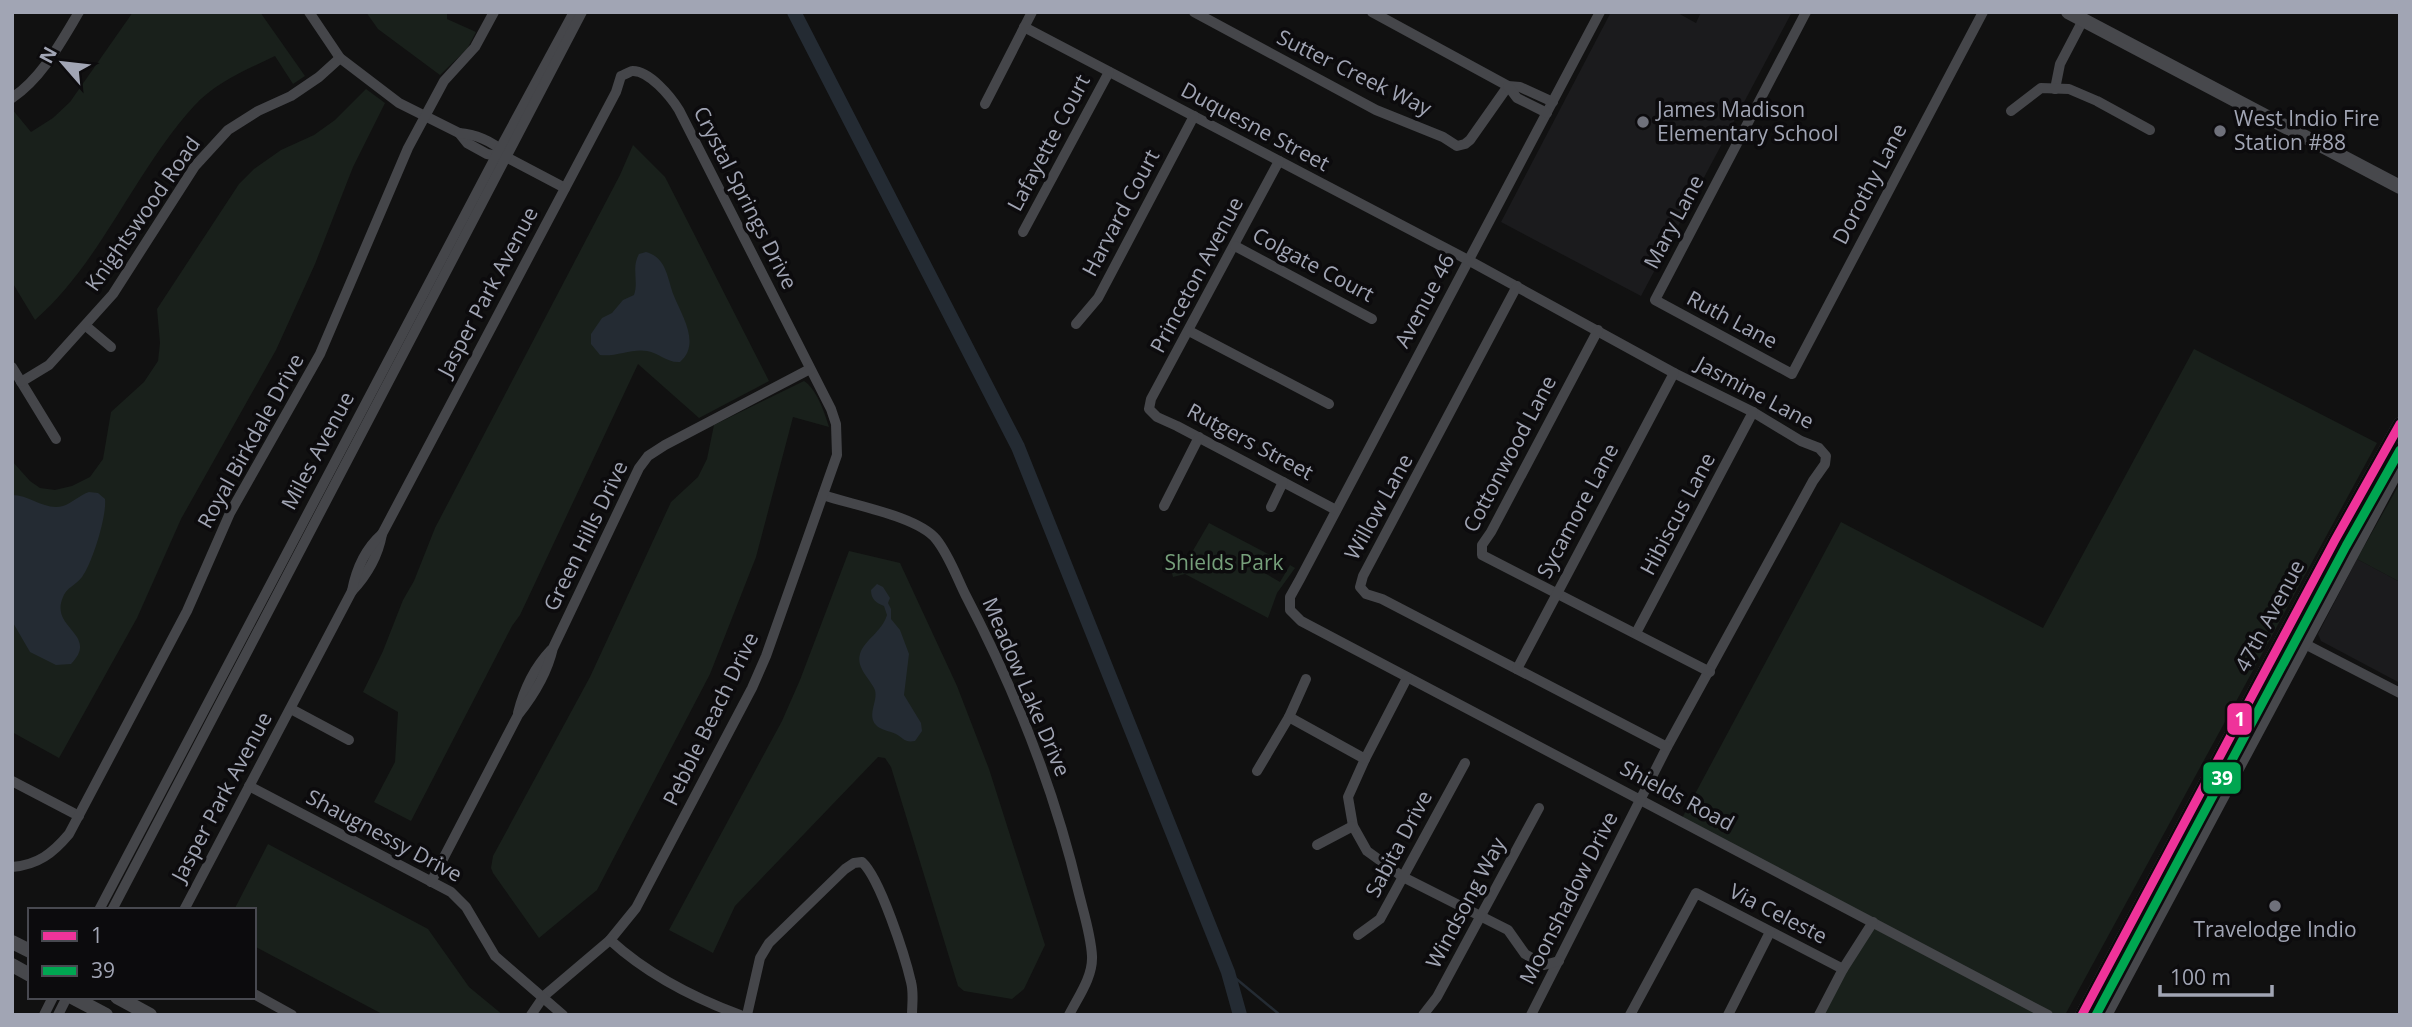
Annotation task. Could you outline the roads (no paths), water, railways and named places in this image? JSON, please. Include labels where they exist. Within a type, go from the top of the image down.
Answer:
[{"type":"main road","points":[[2068,12],[2400,187]]},
{"type":"main road","name":"47th Avenue","points":[[2082,1015],[2335,540],[2393,451],[2400,424]]},
{"type":"main road","name":"47th Avenue","points":[[2105,1015],[2400,464]]},
{"type":"main road","points":[[2304,643],[2300,635],[2301,627],[2326,580],[2335,540]]},
{"type":"main road","points":[[2253,737],[2263,696],[2288,648],[2286,642],[2279,643]]},
{"type":"main road","points":[[2095,1015],[2118,969],[2129,927]]},
{"type":"main road","points":[[12,942],[28,950]]},
{"type":"main road","points":[[12,965],[28,974]]},
{"type":"main road","points":[[76,999],[106,1015]]},
{"type":"main road","points":[[121,999],[150,1015]]},
{"type":"street","points":[[12,98],[30,83],[44,66],[79,12]]},
{"type":"street","points":[[310,12],[340,58],[399,103],[459,134],[471,134],[508,158],[565,188]]},
{"type":"street","name":"Royal Birkdale Drive","points":[[12,867],[39,861],[56,850],[69,834],[187,611],[230,513],[320,354],[390,187],[444,80],[475,47],[494,12]]},
{"type":"street","name":"Miles Avenue","points":[[100,908],[574,12]]},
{"type":"street","name":"Miles Avenue","points":[[114,908],[582,12]]},
{"type":"street","points":[[985,104],[1032,12]]},
{"type":"street","name":"Sutter Creek Way","points":[[1194,12],[1376,110],[1443,137],[1452,144],[1461,145],[1470,140],[1508,86]]},
{"type":"street","points":[[1372,12],[1508,86],[1520,87],[1553,102]]},
{"type":"street","name":"Avenue 46","points":[[1290,610],[1292,594],[1600,12]]},
{"type":"street","name":"Mary Lane","points":[[1655,300],[1805,12]]},
{"type":"street","name":"Dorothy Lane","points":[[1792,374],[1983,12]]},
{"type":"street","points":[[2055,89],[2060,64],[2083,20]]},
{"type":"street","name":"Duquesne Street","points":[[1024,27],[1468,261]]},
{"type":"street","name":"Knightswood Road","points":[[21,382],[49,365],[113,294],[195,166],[228,130],[258,111],[291,96],[319,77],[340,58]]},
{"type":"street","name":"Jasper Park Avenue","points":[[185,908],[352,591],[364,579],[380,548],[382,534],[616,92],[621,76],[632,71]]},
{"type":"street","name":"Crystal Springs Drive","points":[[632,71],[643,74],[657,84],[670,96],[679,110],[808,365]]},
{"type":"street","name":"Lafayette Court","points":[[1023,232],[1109,72]]},
{"type":"street","points":[[1508,86],[1517,98],[1547,113]]},
{"type":"street","points":[[2011,111],[2041,88],[2069,89],[2150,130]]},
{"type":"street","name":"Harvard Court","points":[[1076,324],[1098,298],[1194,116]]},
{"type":"street","name":"Princeton Avenue","points":[[1149,406],[1279,161]]},
{"type":"street","name":"Colgate Court","points":[[1235,246],[1372,318]]},
{"type":"street","name":"Jasmine Lane","points":[[1468,261],[1674,373],[1754,412],[1801,441],[1819,448],[1827,460],[1667,747],[1641,799]]},
{"type":"street","name":"Willow Lane","points":[[1517,286],[1360,583],[1362,591],[1667,747]]},
{"type":"street","name":"Ruth Lane","points":[[1655,300],[1792,374]]},
{"type":"street","points":[[86,326],[111,347]]},
{"type":"street","name":"Cottonwood Lane","points":[[1598,330],[1481,550],[1485,558],[1710,673]]},
{"type":"street","points":[[1189,331],[1329,404]]},
{"type":"street","name":"Pebble Beach Drive","points":[[531,1015],[544,996],[610,940],[636,908],[752,688],[797,570],[836,455],[836,424],[808,365]]},
{"type":"street","name":"Green Hills Drive","points":[[431,882],[518,715],[532,698],[639,468],[648,456],[808,365]]},
{"type":"street","points":[[12,367],[56,439]]},
{"type":"street","name":"Sycamore Lane","points":[[1517,669],[1674,373]]},
{"type":"street","name":"Rutgers Street","points":[[1149,406],[1157,417],[1336,510]]},
{"type":"street","name":"Hibiscus Lane","points":[[1636,633],[1754,412]]},
{"type":"street","points":[[1164,506],[1199,438]]},
{"type":"street","points":[[1270,507],[1283,482]]},
{"type":"street","name":"Meadow Lake Drive","points":[[823,495],[911,522],[935,538],[979,620],[1023,718],[1068,847],[1082,908],[1093,958],[1090,974],[1069,1015]]},
{"type":"street","name":"Shields Road","points":[[1290,610],[1301,621],[1407,678],[2048,1015]]},
{"type":"street","points":[[2304,643],[2400,693]]},
{"type":"street","points":[[1407,678],[1348,797],[1353,826],[1367,851],[1403,877],[1508,930],[1525,954],[1544,965],[1559,961]]},
{"type":"street","points":[[1257,771],[1289,717],[1306,679]]},
{"type":"street","points":[[291,709],[349,740]]},
{"type":"street","points":[[1289,717],[1365,759]]},
{"type":"street","name":"Sabita Drive","points":[[1358,935],[1380,919],[1465,763]]},
{"type":"street","points":[[12,781],[79,816]]},
{"type":"street","name":"Shaugnessy Drive","points":[[249,786],[459,899],[495,956],[563,1015]]},
{"type":"street","name":"Moonshadow Drive","points":[[1531,1015],[1641,799]]},
{"type":"street","name":"Windsong Way","points":[[1423,1015],[1437,997],[1539,808]]},
{"type":"street","points":[[1317,845],[1353,826]]},
{"type":"street","points":[[747,1015],[760,958],[769,943],[854,863],[862,862],[873,874],[912,983],[912,1015]]},
{"type":"street","name":"Via Celeste","points":[[1630,1015],[1696,893],[1843,969]]},
{"type":"street","points":[[1819,1015],[1843,969],[1873,922]]},
{"type":"street","points":[[1728,1015],[1770,932]]},
{"type":"street","points":[[610,940],[631,959],[740,1015]]},
{"type":"street","points":[[256,995],[292,1015]]},
{"type":"street","points":[[44,1015],[52,999]]},
{"type":"street","points":[[58,1015],[66,999]]},
{"type":"waterway","points":[[794,12],[1018,447],[1228,972],[1240,1015]]},
{"type":"waterway","points":[[1228,972],[1280,1015]]},
{"type":"place","name":"James Madison Elementary School","points":[[1643,122]]},
{"type":"place","name":"West Indio Fire Station #88","points":[[2220,131]]},
{"type":"place","name":"Travelodge Indio","points":[[2275,906]]},
{"type":"park label","name":"Shields Park","points":[[1224,563]]}]
